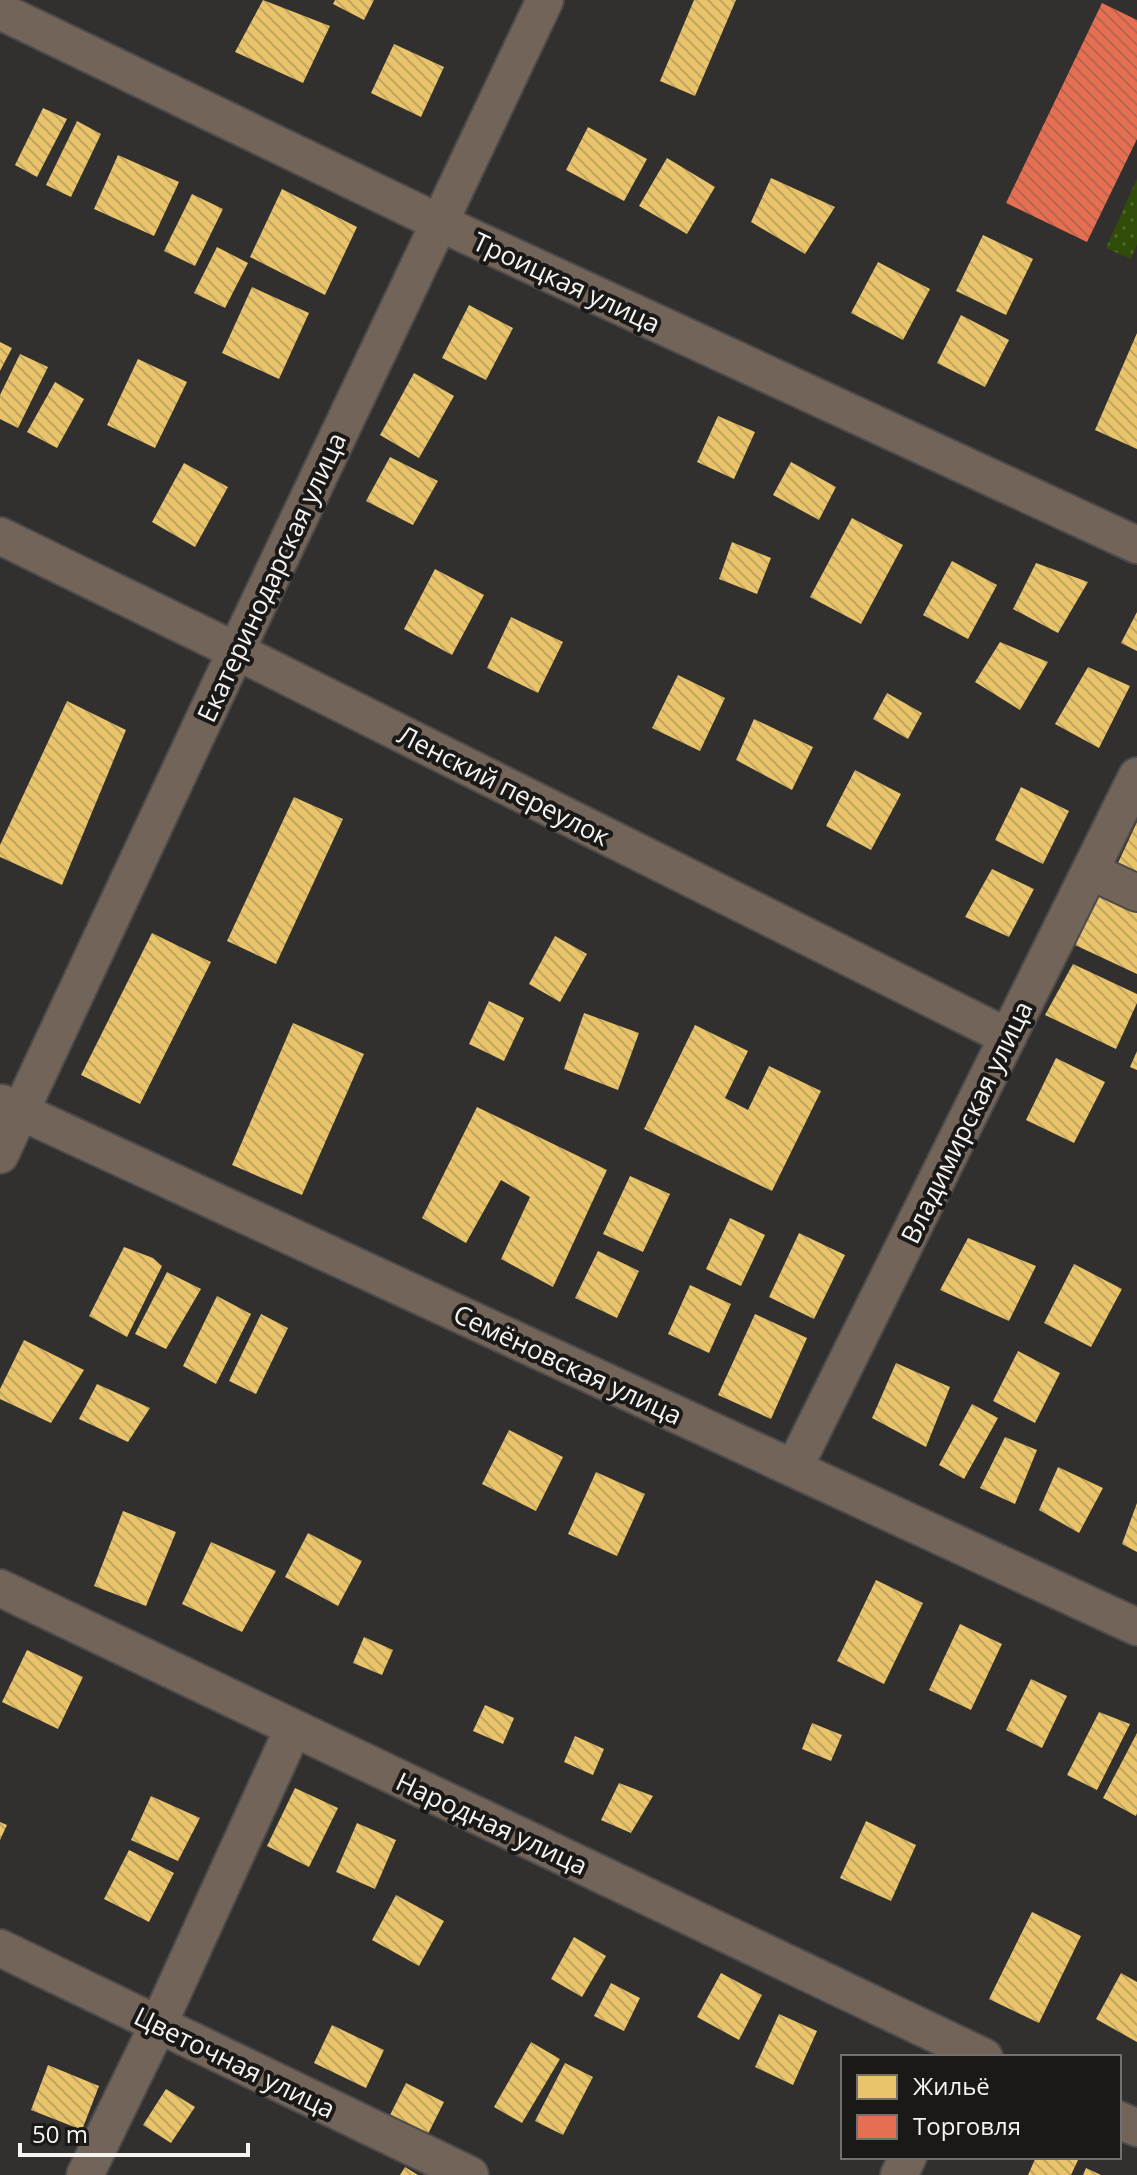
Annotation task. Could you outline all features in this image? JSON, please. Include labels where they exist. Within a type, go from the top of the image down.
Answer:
[{"type":"street","name":"Екатеринодарская улица","points":[[0,1155],[10,1107],[236,651],[545,0]]},
{"type":"street","name":"Троицкая улица","points":[[0,11],[438,222],[1137,545]]},
{"type":"street","name":"Ленский переулок","points":[[0,536],[1008,1037]]},
{"type":"street","name":"Владимирская улица","points":[[794,1468],[1137,776]]},
{"type":"street","points":[[1090,871],[1137,893]]},
{"type":"street","name":"Семёновская улица","points":[[10,1107],[1137,1627]]},
{"type":"street","name":"Народная улица","points":[[0,1588],[966,2053]]},
{"type":"street","points":[[85,2175],[158,2025],[293,1729]]},
{"type":"street","name":"Цветочная улица","points":[[0,1948],[470,2175]]},
{"type":"green space","points":[[1137,179],[1137,244],[1131,259],[1106,248]]},
{"type":"building: Жильё","points":[[263,0],[330,26],[303,83],[235,52]]},
{"type":"building: Жильё","points":[[335,0],[374,0],[364,20],[333,4]]},
{"type":"building: Жильё","points":[[694,0],[736,0],[695,96],[660,81]]},
{"type":"building: Жильё","points":[[394,44],[444,67],[421,117],[371,93]]},
{"type":"building: Жильё","points":[[43,108],[67,119],[37,177],[15,165]]},
{"type":"building: Жильё","points":[[77,121],[101,134],[71,197],[46,185]]},
{"type":"building: Жильё","points":[[588,127],[647,159],[624,201],[566,170]]},
{"type":"building: Жильё","points":[[118,155],[179,182],[154,236],[94,209]]},
{"type":"building: Жильё","points":[[667,158],[715,187],[687,234],[639,206]]},
{"type":"building: Жильё","points":[[771,178],[835,207],[805,254],[751,222]]},
{"type":"building: Жильё","points":[[282,189],[357,227],[325,295],[250,257]]},
{"type":"building: Жильё","points":[[192,194],[223,209],[195,266],[164,251]]},
{"type":"building: Жильё","points":[[983,235],[1033,259],[1006,315],[956,291]]},
{"type":"building: Жильё","points":[[217,247],[248,263],[225,308],[194,293]]},
{"type":"building: Жильё","points":[[878,262],[930,289],[903,340],[851,313]]},
{"type":"building: Жильё","points":[[252,287],[309,313],[279,379],[222,353]]},
{"type":"building: Жильё","points":[[469,305],[513,328],[486,380],[442,358]]},
{"type":"building: Жильё","points":[[961,315],[1009,340],[985,387],[937,363]]},
{"type":"building: Жильё","points":[[1137,333],[1137,449],[1095,430]]},
{"type":"building: Жильё","points":[[0,342],[12,348],[0,371]]},
{"type":"building: Жильё","points":[[20,354],[48,367],[18,428],[0,419],[0,395]]},
{"type":"building: Жильё","points":[[138,359],[187,382],[155,448],[107,425]]},
{"type":"building: Жильё","points":[[414,373],[454,396],[419,458],[380,435]]},
{"type":"building: Жильё","points":[[55,382],[84,399],[57,448],[27,432]]},
{"type":"building: Жильё","points":[[718,416],[755,432],[734,479],[697,462]]},
{"type":"building: Жильё","points":[[390,457],[438,481],[413,525],[366,501]]},
{"type":"building: Жильё","points":[[791,462],[836,487],[819,520],[773,495]]},
{"type":"building: Жильё","points":[[184,463],[228,487],[195,547],[152,522]]},
{"type":"building: Жильё","points":[[852,518],[903,545],[861,624],[810,597]]},
{"type":"building: Жильё","points":[[732,542],[771,558],[757,594],[719,579]]},
{"type":"building: Жильё","points":[[952,561],[997,585],[968,639],[923,615]]},
{"type":"building: Жильё","points":[[1036,563],[1088,582],[1058,633],[1013,609]]},
{"type":"building: Жильё","points":[[435,569],[484,595],[452,655],[404,629]]},
{"type":"building: Жильё","points":[[1137,612],[1137,651],[1121,643]]},
{"type":"building: Жильё","points":[[511,617],[563,642],[538,693],[487,668]]},
{"type":"building: Жильё","points":[[1000,642],[1048,662],[1020,710],[975,682]]},
{"type":"building: Жильё","points":[[1088,667],[1130,686],[1099,748],[1055,724]]},
{"type":"building: Жильё","points":[[678,675],[725,698],[700,751],[652,728]]},
{"type":"building: Жильё","points":[[887,693],[922,713],[908,739],[873,719]]},
{"type":"building: Жильё","points":[[67,701],[126,730],[62,885],[0,857],[0,845]]},
{"type":"building: Жильё","points":[[754,719],[813,747],[792,790],[736,760]]},
{"type":"building: Жильё","points":[[855,770],[901,794],[871,850],[826,826]]},
{"type":"building: Жильё","points":[[1021,787],[1069,811],[1043,864],[995,840]]},
{"type":"building: Жильё","points":[[294,797],[343,819],[276,964],[227,941]]},
{"type":"building: Жильё","points":[[1137,822],[1137,874],[1117,865]]},
{"type":"building: Жильё","points":[[992,869],[1034,889],[1009,937],[965,917]]},
{"type":"building: Жильё","points":[[1099,888],[1137,907],[1137,974],[1075,945]]},
{"type":"building: Жильё","points":[[152,933],[211,962],[140,1104],[81,1075]]},
{"type":"building: Жильё","points":[[555,936],[587,954],[560,1002],[529,984]]},
{"type":"building: Жильё","points":[[1073,964],[1137,994],[1137,1003],[1116,1049],[1045,1015]]},
{"type":"building: Жильё","points":[[489,1001],[524,1018],[504,1061],[469,1044]]},
{"type":"building: Жильё","points":[[584,1013],[639,1033],[618,1090],[564,1069]]},
{"type":"building: Жильё","points":[[293,1023],[364,1054],[302,1195],[232,1165]]},
{"type":"building: Жильё","points":[[695,1025],[748,1051],[725,1098],[748,1110],[769,1066],[821,1091],[772,1191],[644,1129]]},
{"type":"building: Жильё","points":[[1137,1051],[1137,1070],[1130,1067]]},
{"type":"building: Жильё","points":[[1056,1058],[1105,1082],[1074,1143],[1026,1120]]},
{"type":"building: Жильё","points":[[477,1107],[607,1170],[553,1287],[501,1259],[530,1197],[501,1180],[466,1243],[422,1218]]},
{"type":"building: Жильё","points":[[630,1176],[670,1194],[643,1252],[603,1234]]},
{"type":"building: Жильё","points":[[730,1218],[765,1235],[741,1286],[706,1269]]},
{"type":"building: Жильё","points":[[799,1233],[845,1255],[814,1319],[769,1297]]},
{"type":"building: Жильё","points":[[968,1238],[1036,1266],[1009,1321],[940,1290]]},
{"type":"building: Жильё","points":[[124,1247],[153,1258],[162,1266],[127,1337],[89,1316]]},
{"type":"building: Жильё","points":[[598,1251],[639,1271],[617,1318],[575,1298]]},
{"type":"building: Жильё","points":[[1074,1264],[1122,1289],[1091,1347],[1044,1323]]},
{"type":"building: Жильё","points":[[167,1272],[201,1289],[166,1349],[135,1334]]},
{"type":"building: Жильё","points":[[690,1285],[731,1304],[709,1353],[668,1334]]},
{"type":"building: Жильё","points":[[217,1296],[251,1314],[216,1384],[183,1366]]},
{"type":"building: Жильё","points":[[261,1314],[288,1328],[256,1394],[229,1381]]},
{"type":"building: Жильё","points":[[755,1314],[807,1338],[771,1419],[718,1395]]},
{"type":"building: Жильё","points":[[24,1340],[84,1370],[51,1423],[0,1399],[0,1389]]},
{"type":"building: Жильё","points":[[1018,1351],[1060,1373],[1035,1423],[993,1401]]},
{"type":"building: Жильё","points":[[896,1363],[950,1387],[926,1447],[872,1418]]},
{"type":"building: Жильё","points":[[97,1384],[150,1408],[128,1442],[79,1419]]},
{"type":"building: Жильё","points":[[972,1404],[998,1418],[964,1479],[939,1465]]},
{"type":"building: Жильё","points":[[509,1430],[563,1457],[536,1511],[482,1484]]},
{"type":"building: Жильё","points":[[1005,1437],[1037,1450],[1015,1504],[980,1488]]},
{"type":"building: Жильё","points":[[1058,1467],[1103,1488],[1079,1533],[1039,1510]]},
{"type":"building: Жильё","points":[[596,1472],[645,1494],[617,1556],[568,1534]]},
{"type":"building: Жильё","points":[[1137,1503],[1137,1552],[1122,1544]]},
{"type":"building: Жильё","points":[[123,1511],[176,1532],[146,1606],[94,1586]]},
{"type":"building: Жильё","points":[[308,1533],[362,1561],[338,1606],[285,1577]]},
{"type":"building: Жильё","points":[[211,1542],[276,1571],[242,1632],[182,1604]]},
{"type":"building: Жильё","points":[[876,1580],[923,1603],[884,1684],[837,1661]]},
{"type":"building: Жильё","points":[[960,1624],[1002,1644],[971,1710],[929,1690]]},
{"type":"building: Жильё","points":[[364,1637],[393,1650],[382,1675],[353,1663]]},
{"type":"building: Жильё","points":[[27,1650],[83,1677],[58,1729],[2,1702]]},
{"type":"building: Жильё","points":[[1031,1679],[1067,1696],[1042,1748],[1006,1730]]},
{"type":"building: Жильё","points":[[485,1705],[514,1718],[503,1744],[473,1731]]},
{"type":"building: Жильё","points":[[1099,1712],[1130,1724],[1097,1790],[1067,1775]]},
{"type":"building: Жильё","points":[[812,1723],[842,1735],[831,1761],[802,1749]]},
{"type":"building: Жильё","points":[[1137,1733],[1137,1813],[1136,1816],[1103,1798]]},
{"type":"building: Жильё","points":[[575,1736],[604,1749],[593,1775],[564,1762]]},
{"type":"building: Жильё","points":[[619,1783],[653,1796],[631,1833],[601,1820]]},
{"type":"building: Жильё","points":[[295,1788],[338,1808],[309,1867],[267,1846]]},
{"type":"building: Жильё","points":[[151,1796],[200,1818],[178,1861],[131,1840]]},
{"type":"building: Жильё","points":[[866,1821],[916,1845],[891,1901],[840,1878]]},
{"type":"building: Жильё","points":[[0,1822],[7,1825],[0,1840]]},
{"type":"building: Жильё","points":[[357,1823],[396,1840],[375,1889],[336,1872]]},
{"type":"building: Жильё","points":[[129,1850],[174,1873],[149,1922],[104,1899]]},
{"type":"building: Жильё","points":[[396,1895],[444,1921],[419,1966],[372,1940]]},
{"type":"building: Жильё","points":[[1032,1912],[1081,1936],[1039,2023],[989,1999]]},
{"type":"building: Жильё","points":[[574,1937],[606,1956],[582,1997],[551,1979]]},
{"type":"building: Жильё","points":[[721,1973],[762,1995],[739,2040],[697,2017]]},
{"type":"building: Жильё","points":[[1121,1973],[1137,1982],[1137,2042],[1096,2019]]},
{"type":"building: Жильё","points":[[611,1983],[640,1998],[624,2031],[594,2016]]},
{"type":"building: Жильё","points":[[779,2014],[817,2031],[793,2085],[755,2067]]},
{"type":"building: Жильё","points":[[332,2025],[384,2050],[366,2088],[314,2063]]},
{"type":"building: Жильё","points":[[531,2042],[560,2059],[522,2123],[494,2107]]},
{"type":"building: Жильё","points":[[565,2063],[593,2077],[563,2135],[535,2121]]},
{"type":"building: Жильё","points":[[48,2065],[99,2086],[82,2130],[31,2110]]},
{"type":"building: Жильё","points":[[406,2083],[444,2102],[427,2136],[389,2117]]},
{"type":"building: Жильё","points":[[166,2089],[195,2107],[171,2143],[143,2125]]},
{"type":"building: Жильё","points":[[1035,2159],[1078,2160],[1071,2175],[1028,2175]]},
{"type":"building: Жильё","points":[[405,2167],[418,2175],[400,2175]]},
{"type":"building: Жильё","points":[[1086,2168],[1101,2175],[1083,2175]]},
{"type":"building: Торговля","points":[[1102,3],[1137,20],[1137,139],[1087,242],[1006,203]]}]
